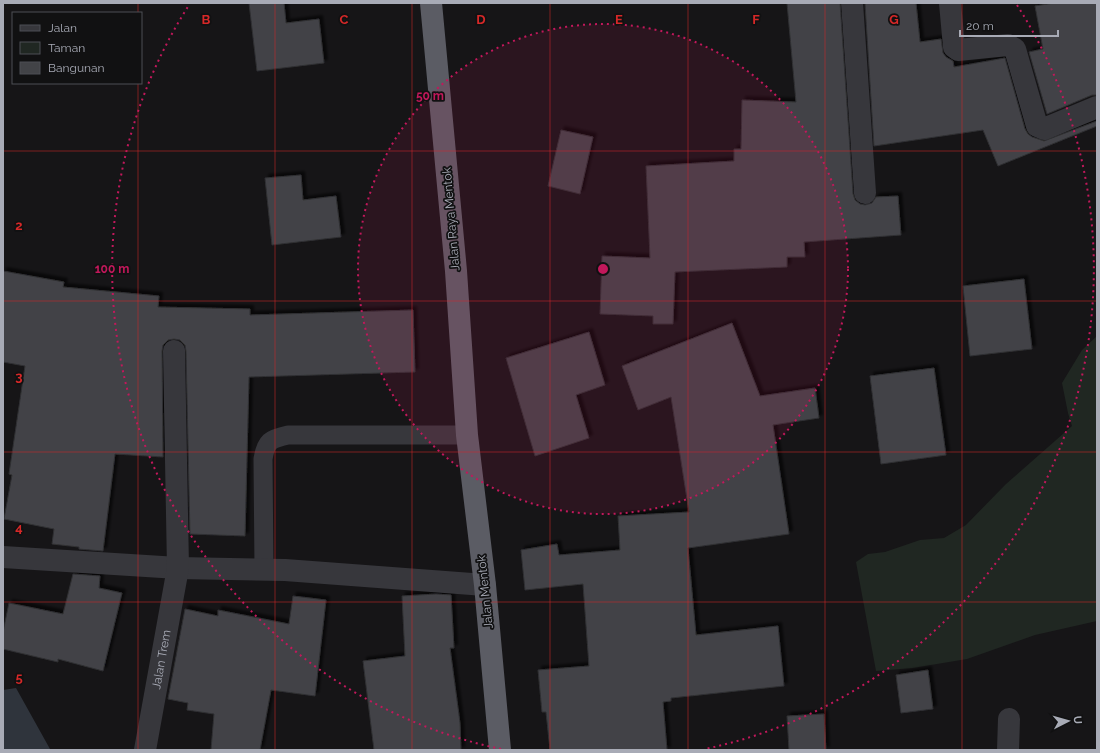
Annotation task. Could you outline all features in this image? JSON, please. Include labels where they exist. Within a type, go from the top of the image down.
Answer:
[{"type":"highway","name":"Jalan Raya Mentok","points":[[431,3],[456,271],[466,435]]},
{"type":"highway","name":"Jalan Mentok","points":[[466,435],[485,586],[500,750]]},
{"type":"street","points":[[852,3],[865,193]]},
{"type":"street","points":[[950,3],[954,46],[956,49],[1008,45],[1015,49],[1036,126],[1044,129],[1097,107]]},
{"type":"street","name":"Jalan Trem","points":[[145,750],[178,568],[174,351]]},
{"type":"street","points":[[3,557],[178,568],[285,570],[485,586]]},
{"type":"street","points":[[1008,750],[1009,719]]},
{"type":"lane","points":[[264,570],[263,460],[265,448],[273,438],[288,435],[466,435]]},
{"type":"green space","points":[[1097,336],[1097,621],[1035,635],[967,659],[913,668],[876,671],[856,562],[868,554],[885,552],[920,540],[944,538],[966,525],[1006,484],[1072,426],[1062,383],[1082,350]]},
{"type":"shaded area","points":[[16,688],[50,749],[52,750],[3,750],[3,690]]},
{"type":"building","points":[[249,3],[284,3],[286,23],[319,19],[324,63],[257,71]]},
{"type":"building","points":[[787,3],[840,3],[853,194],[855,200],[860,204],[865,205],[872,203],[876,197],[898,196],[901,235],[804,242],[805,257],[787,257],[787,267],[675,272],[673,324],[653,324],[653,316],[600,314],[602,256],[650,258],[646,166],[734,161],[734,149],[741,149],[742,100],[796,102]]},
{"type":"building","points":[[865,3],[916,3],[920,42],[941,39],[943,53],[946,57],[953,61],[954,67],[1005,58],[1025,129],[1032,137],[1044,141],[1097,121],[1097,126],[998,166],[983,130],[874,146]]},
{"type":"building","points":[[1054,3],[1097,3],[1097,95],[1092,95],[1047,114],[1029,52],[1043,49],[1035,6]]},
{"type":"building","points":[[561,130],[593,137],[580,194],[548,186]]},
{"type":"building","points":[[301,175],[303,200],[336,196],[341,237],[272,245],[265,178]]},
{"type":"building","points":[[3,271],[64,282],[63,287],[159,296],[158,307],[250,309],[250,315],[413,310],[415,372],[249,377],[245,536],[190,534],[186,351],[185,345],[180,340],[168,340],[163,345],[162,351],[163,457],[115,454],[103,551],[79,549],[79,547],[52,544],[54,529],[4,519],[12,475],[9,474],[25,366],[3,362]]},
{"type":"building","points":[[1024,279],[1032,349],[970,356],[963,286]]},
{"type":"building","points":[[732,323],[760,396],[815,388],[819,418],[773,425],[789,534],[688,548],[696,635],[778,626],[784,686],[671,698],[671,701],[663,702],[667,750],[550,750],[546,712],[542,712],[538,670],[589,666],[583,584],[525,590],[521,550],[557,544],[559,555],[620,550],[618,516],[689,512],[671,397],[638,410],[622,366]]},
{"type":"building","points":[[589,332],[605,385],[576,395],[589,438],[535,456],[506,358]]},
{"type":"building","points":[[934,368],[946,455],[881,464],[870,376]]},
{"type":"building","points":[[73,574],[100,576],[99,588],[122,593],[103,671],[58,659],[58,662],[3,649],[3,632],[9,603],[63,614]]},
{"type":"building","points":[[436,594],[451,595],[454,648],[450,648],[460,723],[461,750],[374,750],[363,661],[405,656],[402,596]]},
{"type":"building","points":[[293,596],[326,600],[315,696],[271,690],[260,750],[211,750],[214,714],[187,710],[188,703],[168,699],[185,609],[218,616],[218,610],[289,624]]},
{"type":"building","points":[[928,670],[933,709],[901,713],[896,675]]},
{"type":"building","points":[[824,714],[826,750],[789,750],[787,716]]}]
